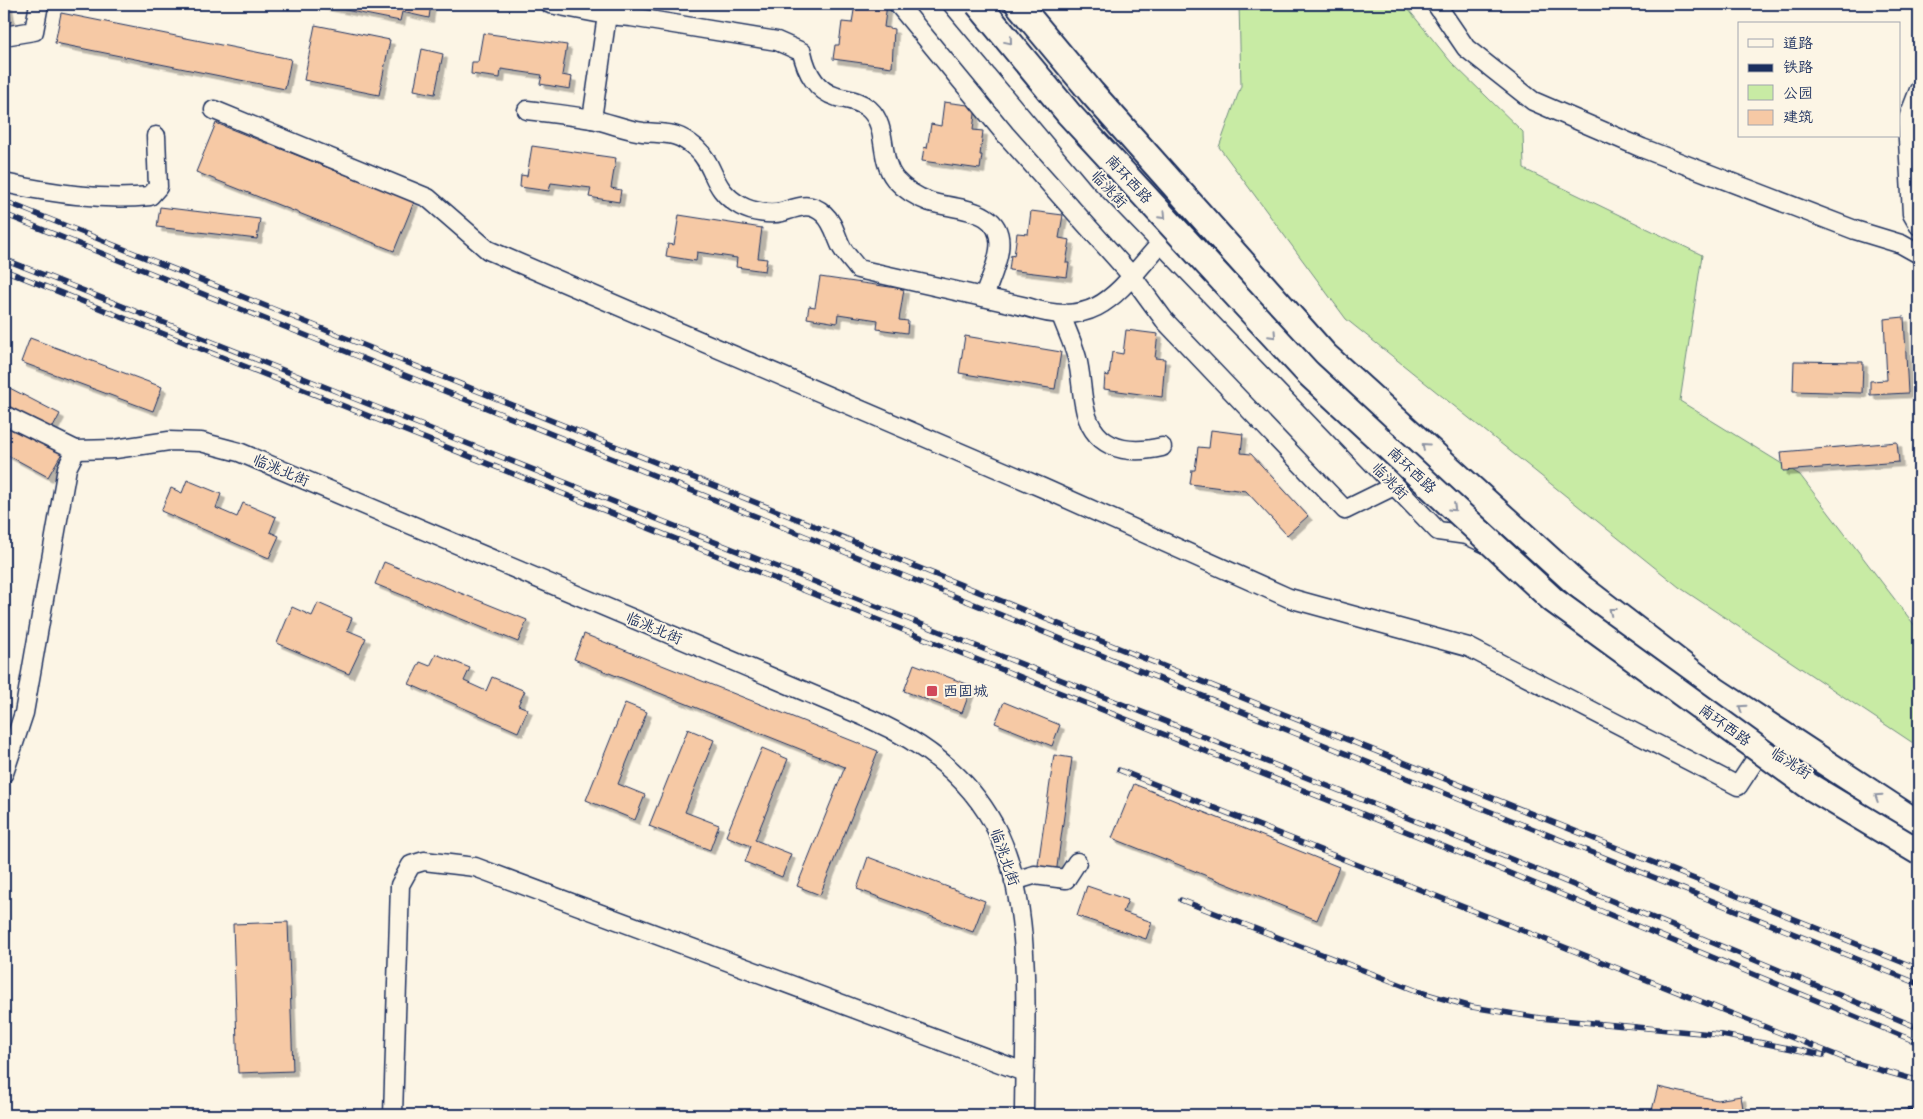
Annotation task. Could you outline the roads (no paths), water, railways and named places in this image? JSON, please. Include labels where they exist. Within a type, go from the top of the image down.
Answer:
[{"type":"highway","name":"南环西路","points":[[978,4],[1069,114],[1308,373],[1552,600],[1810,786],[1919,852]]},
{"type":"highway","name":"南环西路","points":[[1018,4],[1092,93],[1318,347],[1339,368],[1578,585],[1715,690],[1919,824]]},
{"type":"street","points":[[4,36],[34,31],[39,4]]},
{"type":"street","points":[[550,4],[607,15],[631,17],[777,40],[802,52],[805,66],[812,79],[822,89],[834,96],[859,102],[876,116],[880,126],[885,159],[894,178],[910,193],[929,202],[974,211],[985,217],[994,226],[998,237],[999,250],[984,297]]},
{"type":"street","points":[[631,17],[644,4]]},
{"type":"street","points":[[898,4],[1005,134],[1132,276],[1165,321],[1345,510],[1394,486]]},
{"type":"street","name":"临洮街","points":[[952,4],[1099,179],[1438,531],[1467,535],[1512,558],[1765,746],[1919,846]]},
{"type":"street","points":[[1436,4],[1466,48],[1533,101],[1642,148],[1855,230],[1901,244],[1919,254]]},
{"type":"street","points":[[592,119],[607,15]]},
{"type":"street","points":[[1919,90],[1906,121],[1912,214],[1919,226]]},
{"type":"street","points":[[214,110],[428,198],[488,250],[1043,488],[1289,598],[1468,648],[1738,786],[1765,746]]},
{"type":"street","points":[[527,110],[592,119],[642,132],[662,132],[681,137],[696,149],[708,164],[715,182],[727,197],[744,208],[762,213],[782,212],[792,207],[803,206],[814,208],[824,214],[831,224],[842,248],[858,269],[984,297],[1048,314],[1070,315],[1092,310],[1112,298],[1161,244]]},
{"type":"street","points":[[4,183],[50,193],[126,198],[150,196],[158,187],[156,136]]},
{"type":"street","points":[[1061,315],[1077,358],[1084,406],[1095,434],[1109,444],[1126,450],[1144,451],[1162,447]]},
{"type":"street","name":"临洮北街","points":[[4,415],[76,450],[115,449],[169,441],[201,442],[239,452],[886,726],[926,749],[954,772],[974,796],[993,823],[1006,851],[1020,908],[1024,954],[1024,1115]]},
{"type":"street","points":[[4,772],[24,713],[67,468],[76,450]]},
{"type":"street","points":[[393,1115],[400,885],[411,865],[424,861],[475,867],[1024,1072]]},
{"type":"street","points":[[1014,881],[1034,875],[1066,880],[1077,862]]},
{"type":"railway","points":[[4,201],[1919,969]]},
{"type":"railway","points":[[4,214],[1919,984]]},
{"type":"railway","points":[[4,259],[1501,855],[1919,1028]]},
{"type":"railway","points":[[4,270],[1490,865],[1919,1043]]},
{"type":"railway","points":[[1119,770],[1851,1061]]},
{"type":"railway","points":[[1181,900],[1420,992],[1472,1007],[1540,1018],[1722,1035],[1823,1055]]},
{"type":"railway","points":[[1845,1060],[1919,1081]]},
{"type":"railway","points":[[1852,1115],[1919,1110]]},
{"type":"place","name":"西固城","points":[[932,691]]}]
